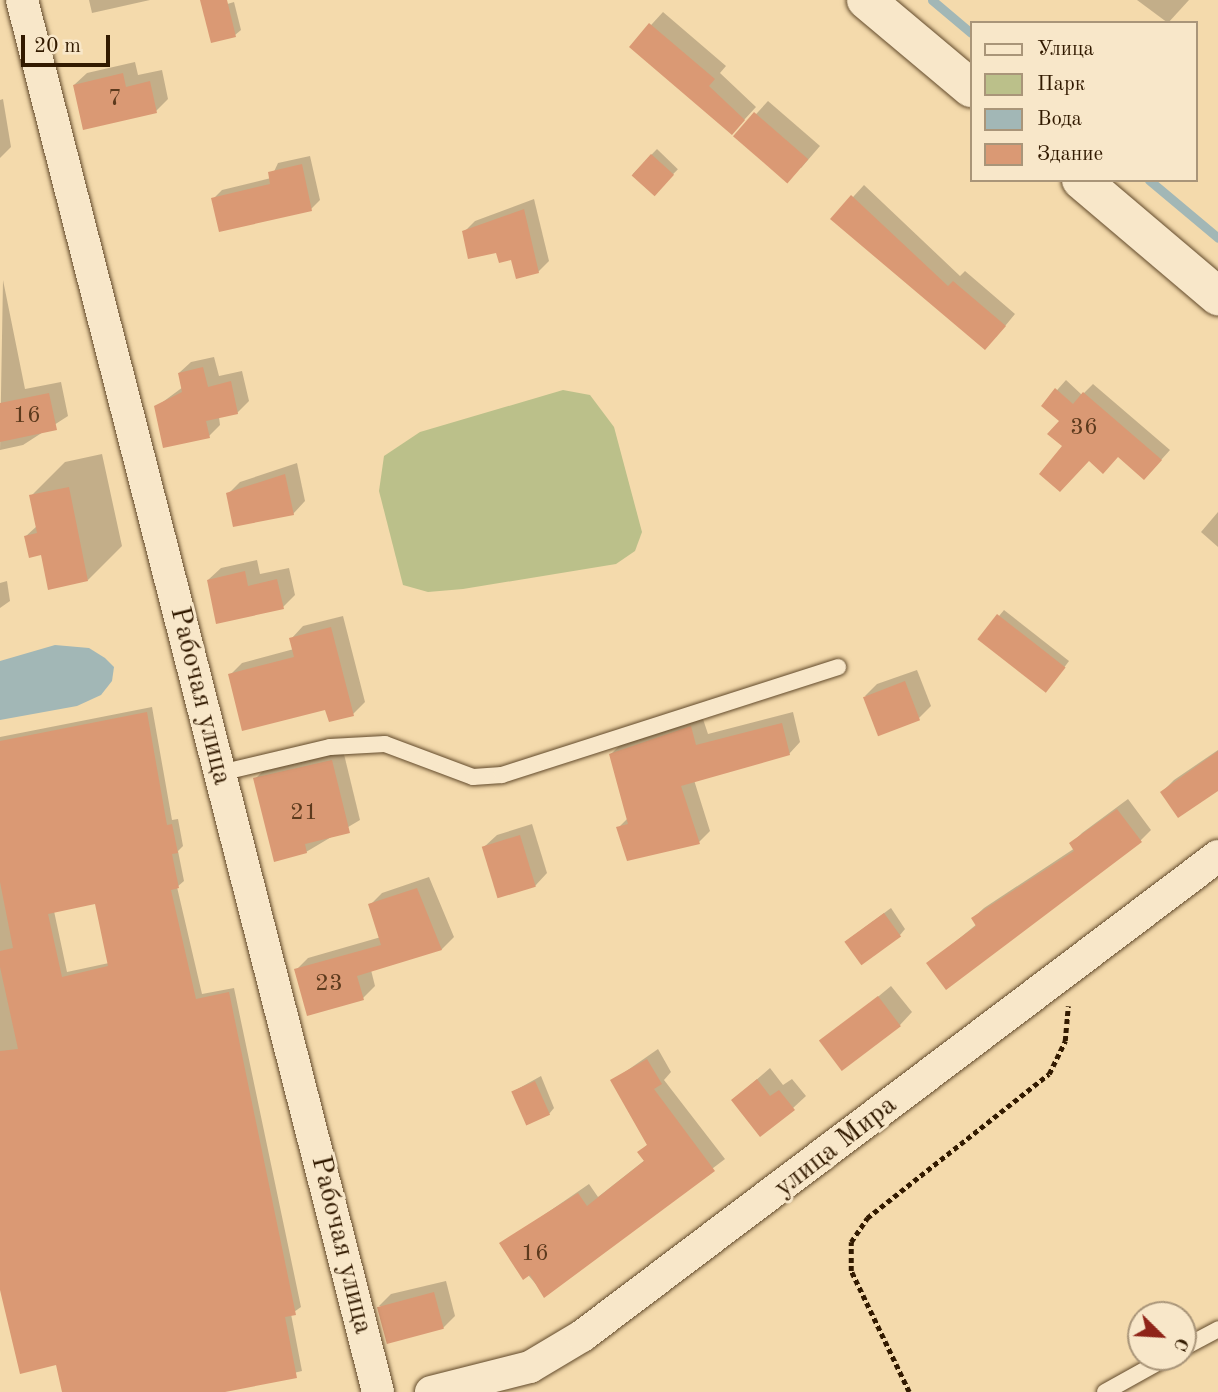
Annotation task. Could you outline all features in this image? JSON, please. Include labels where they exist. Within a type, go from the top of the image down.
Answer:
[{"type":"main road","points":[[866,0],[970,87]]},
{"type":"main road","points":[[1083,182],[1218,296]]},
{"type":"street","name":"Рабочая улица","points":[[22,0],[378,1392]]},
{"type":"street","name":"улица Мира","points":[[431,1392],[530,1367],[582,1336],[1218,856]]},
{"type":"lane","points":[[220,773],[330,747],[385,744],[473,777],[502,775],[838,667]]},
{"type":"lane","points":[[1197,1340],[1218,1329]]},
{"type":"lane","points":[[1105,1392],[1143,1371]]},
{"type":"path","points":[[909,1392],[851,1271],[851,1242],[867,1218],[1049,1074],[1065,1041],[1071,967]]},
{"type":"green space","points":[[563,390],[590,395],[614,427],[642,532],[635,551],[616,564],[463,589],[428,592],[403,585],[379,491],[384,456],[420,432]]},
{"type":"water","points":[[55,645],[89,648],[105,658],[114,667],[112,681],[101,695],[77,706],[0,720],[0,661]]},
{"type":"building","points":[[200,0],[227,0],[236,37],[211,43]]},
{"type":"building","points":[[649,23],[715,79],[709,86],[745,120],[732,135],[629,47]]},
{"type":"building","points":[[123,73],[126,87],[150,81],[157,113],[83,130],[73,85]]},
{"type":"building","points":[[754,112],[808,159],[787,183],[733,136]]},
{"type":"building","points":[[651,154],[674,175],[655,196],[632,176]]},
{"type":"building","points":[[302,164],[312,211],[219,232],[211,198],[270,184],[268,172]]},
{"type":"building","points":[[851,195],[948,286],[953,281],[1006,326],[985,350],[830,219]]},
{"type":"building","points":[[524,209],[539,273],[516,279],[511,260],[499,263],[496,253],[468,259],[462,231]]},
{"type":"building","points":[[203,367],[208,387],[231,381],[238,414],[206,421],[210,438],[163,448],[154,406],[182,392],[178,373]]},
{"type":"building","points":[[1055,388],[1073,404],[1083,392],[1162,460],[1144,480],[1118,457],[1103,474],[1089,461],[1060,492],[1039,474],[1062,446],[1047,434],[1059,421],[1041,406]]},
{"type":"building","points":[[49,393],[57,430],[0,442],[0,403]]},
{"type":"building","points":[[285,474],[294,515],[233,527],[226,493]]},
{"type":"building","points":[[69,487],[88,581],[48,590],[41,555],[29,558],[24,536],[37,533],[29,495]]},
{"type":"building","points":[[245,571],[248,586],[277,579],[284,609],[216,624],[207,580]]},
{"type":"building","points":[[997,614],[1066,668],[1046,693],[977,639]]},
{"type":"building","points":[[331,627],[354,716],[329,722],[325,710],[242,731],[228,674],[294,657],[289,638]]},
{"type":"building","points":[[905,681],[920,720],[878,736],[863,697]]},
{"type":"building","points":[[147,712],[167,825],[172,824],[178,853],[172,854],[179,888],[171,890],[196,999],[229,992],[296,1315],[285,1317],[297,1378],[225,1392],[62,1392],[56,1365],[20,1374],[0,1290],[0,1051],[18,1049],[0,967],[0,951],[13,948],[0,882],[0,741]],"holes":[[[95,904],[108,966],[62,977],[48,914]]]},
{"type":"building","points":[[782,723],[790,755],[681,786],[700,844],[627,861],[616,827],[628,824],[609,754],[691,726],[696,745]]},
{"type":"building","points":[[1218,751],[1218,791],[1178,818],[1160,792]]},
{"type":"building","points":[[332,760],[350,833],[305,844],[307,853],[274,862],[253,778]]},
{"type":"building","points":[[1117,809],[1142,842],[946,990],[926,963],[976,926],[971,918],[1074,851],[1069,843]]},
{"type":"building","points":[[520,835],[536,887],[498,898],[482,847]]},
{"type":"building","points":[[417,888],[442,950],[357,976],[364,1000],[307,1016],[294,969],[381,945],[368,904]]},
{"type":"building","points":[[884,913],[901,936],[861,965],[844,942]]},
{"type":"building","points":[[878,996],[901,1026],[842,1071],[819,1041]]},
{"type":"building","points":[[647,1059],[662,1084],[654,1089],[715,1171],[544,1298],[530,1275],[523,1280],[499,1243],[578,1193],[587,1206],[644,1161],[637,1152],[647,1145],[610,1080]]},
{"type":"building","points":[[757,1079],[770,1096],[779,1090],[795,1110],[760,1137],[731,1100]]},
{"type":"building","points":[[535,1081],[550,1115],[526,1125],[511,1092]]},
{"type":"building","points":[[434,1292],[444,1329],[387,1344],[377,1307]]},
{"type":"waterway","points":[[932,0],[970,32]]},
{"type":"waterway","points":[[1151,182],[1218,238]]}]
